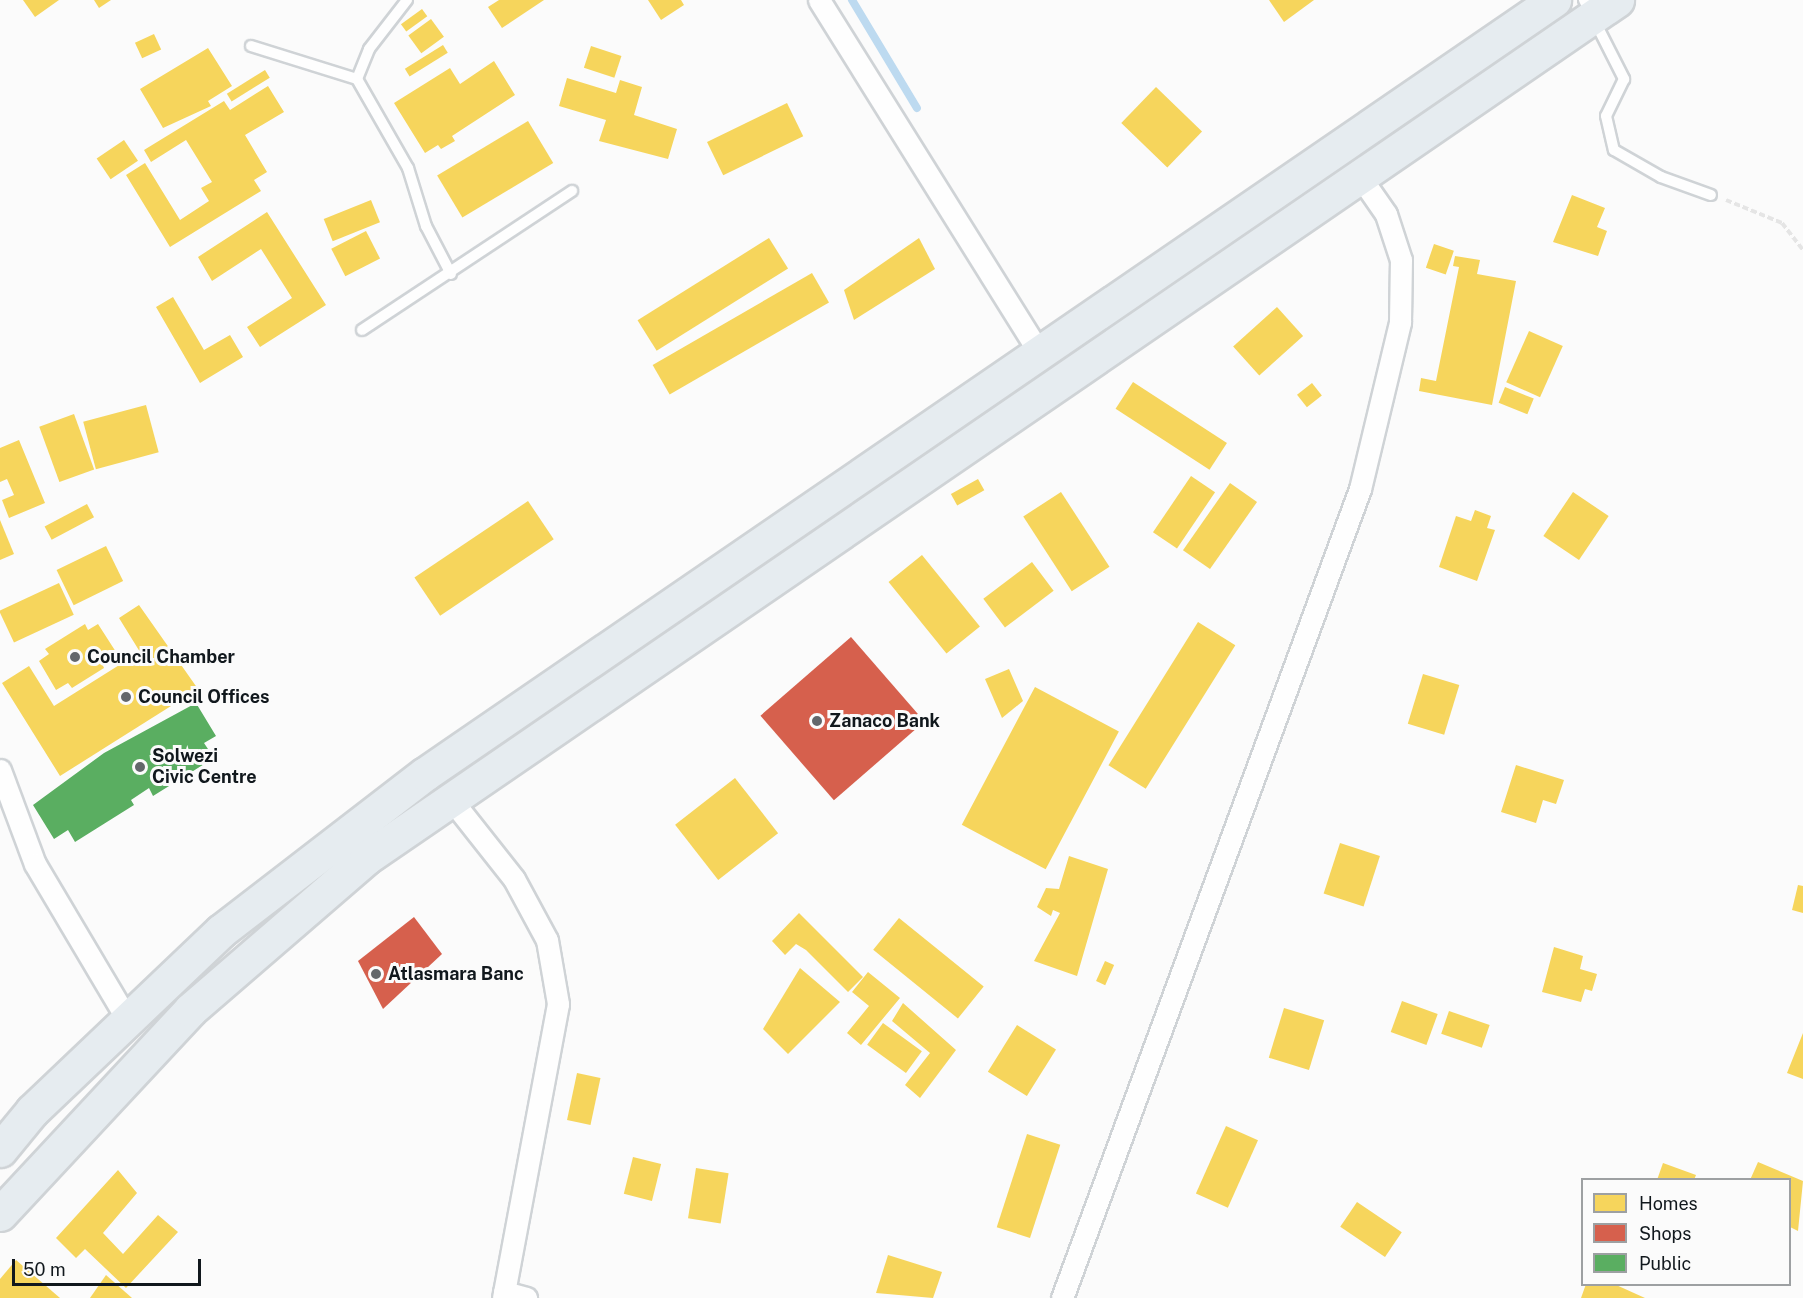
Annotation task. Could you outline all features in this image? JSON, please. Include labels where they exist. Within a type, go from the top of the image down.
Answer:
[{"type":"highway","points":[[0,1150],[127,1018],[229,924],[425,774],[1554,0]]},
{"type":"highway","points":[[0,1214],[220,981],[323,892],[450,798],[1361,178],[1598,6]]},
{"type":"street","points":[[819,0],[1040,352]]},
{"type":"street","points":[[1062,1298],[1360,489],[1400,322],[1401,260],[1386,214],[1361,178]]},
{"type":"street","points":[[0,770],[35,864],[127,1018]]},
{"type":"street","points":[[450,798],[525,899],[547,940],[558,1004],[504,1295],[526,1298]]},
{"type":"lane","points":[[357,80],[369,49],[408,0]]},
{"type":"lane","points":[[1598,6],[1624,79],[1606,116],[1614,150],[1661,177],[1711,195]]},
{"type":"lane","points":[[251,46],[357,80],[408,168],[426,226],[451,274]]},
{"type":"lane","points":[[362,330],[451,274],[572,190]]},
{"type":"path","points":[[1711,195],[1782,223],[1803,250]]},
{"type":"building: Homes","points":[[23,0],[59,0],[35,17]]},
{"type":"building: Homes","points":[[94,0],[111,0],[99,8]]},
{"type":"building: Homes","points":[[499,0],[544,0],[502,28],[488,7]]},
{"type":"building: Homes","points":[[648,0],[681,0],[684,5],[661,20]]},
{"type":"building: Homes","points":[[1269,0],[1314,0],[1284,22]]},
{"type":"building: Homes","points":[[422,9],[427,16],[406,32],[401,24]]},
{"type":"building: Homes","points":[[431,19],[444,37],[421,53],[408,35]]},
{"type":"building: Homes","points":[[154,34],[161,49],[142,58],[135,43]]},
{"type":"building: Homes","points":[[443,45],[448,53],[410,76],[405,69]]},
{"type":"building: Homes","points":[[591,46],[621,56],[614,78],[584,68]]},
{"type":"building: Homes","points":[[208,48],[232,86],[208,101],[211,106],[163,128],[140,89]]},
{"type":"building: Homes","points":[[494,61],[515,95],[452,136],[455,141],[441,149],[438,145],[425,153],[394,103],[450,68],[460,84]]},
{"type":"building: Homes","points":[[265,70],[270,78],[232,101],[227,94]]},
{"type":"building: Homes","points":[[567,78],[616,93],[620,80],[642,87],[634,115],[677,129],[668,159],[599,141],[606,120],[559,106]]},
{"type":"building: Homes","points":[[268,86],[284,112],[245,135],[267,172],[254,180],[261,191],[170,247],[126,175],[145,163],[180,220],[209,201],[201,188],[212,182],[186,140],[151,162],[144,150],[224,101],[230,110]]},
{"type":"building: Homes","points":[[1156,87],[1202,131],[1167,167],[1121,123]]},
{"type":"building: Homes","points":[[787,103],[803,136],[723,175],[707,142]]},
{"type":"building: Homes","points":[[528,121],[553,163],[462,218],[437,176]]},
{"type":"building: Homes","points":[[124,140],[138,161],[111,179],[97,158]]},
{"type":"building: Homes","points":[[1572,195],[1605,208],[1597,227],[1607,231],[1598,256],[1553,242]]},
{"type":"building: Homes","points":[[371,200],[380,222],[333,241],[324,219]]},
{"type":"building: Homes","points":[[267,212],[326,305],[260,347],[247,327],[292,298],[261,249],[212,281],[198,257]]},
{"type":"building: Homes","points":[[366,231],[380,259],[345,276],[331,249]]},
{"type":"building: Homes","points":[[769,238],[788,269],[657,351],[638,320]]},
{"type":"building: Homes","points":[[919,238],[935,269],[854,320],[844,290]]},
{"type":"building: Homes","points":[[1434,244],[1454,251],[1446,274],[1426,268]]},
{"type":"building: Homes","points":[[1455,256],[1480,260],[1477,274],[1516,281],[1492,405],[1419,391],[1421,378],[1436,381],[1459,267],[1453,266]]},
{"type":"building: Homes","points":[[812,273],[829,302],[670,394],[653,365]]},
{"type":"building: Homes","points":[[173,297],[204,350],[230,335],[243,357],[200,383],[156,307]]},
{"type":"building: Homes","points":[[1277,307],[1303,336],[1259,375],[1233,346]]},
{"type":"building: Homes","points":[[1529,331],[1563,346],[1540,397],[1506,382]]},
{"type":"building: Homes","points":[[1133,382],[1227,443],[1210,470],[1116,409]]},
{"type":"building: Homes","points":[[1312,383],[1322,396],[1307,407],[1297,395]]},
{"type":"building: Homes","points":[[1505,387],[1534,399],[1527,414],[1499,403]]},
{"type":"building: Homes","points":[[146,405],[159,452],[96,469],[83,422]]},
{"type":"building: Homes","points":[[74,414],[94,469],[59,482],[39,427]]},
{"type":"building: Homes","points":[[19,440],[45,503],[9,518],[2,500],[14,495],[7,479],[0,482],[0,448]]},
{"type":"building: Homes","points":[[1191,476],[1215,492],[1177,549],[1153,532]]},
{"type":"building: Homes","points":[[978,479],[984,490],[957,505],[951,494]]},
{"type":"building: Homes","points":[[1230,483],[1257,502],[1210,569],[1183,550]]},
{"type":"building: Homes","points":[[1061,492],[1109,567],[1072,591],[1023,517]]},
{"type":"building: Homes","points":[[1573,492],[1609,516],[1579,560],[1543,536]]},
{"type":"building: Homes","points":[[528,501],[554,539],[440,616],[414,578]]},
{"type":"building: Homes","points":[[87,504],[94,517],[52,540],[45,527]]},
{"type":"building: Homes","points":[[1475,510],[1491,516],[1487,528],[1495,530],[1477,581],[1439,567],[1456,516],[1471,521]]},
{"type":"building: Homes","points":[[0,520],[14,554],[0,560]]},
{"type":"building: Homes","points":[[106,546],[123,581],[74,605],[57,570]]},
{"type":"building: Homes","points":[[922,555],[980,626],[946,654],[889,582]]},
{"type":"building: Homes","points":[[1032,562],[1054,591],[1005,627],[983,599]]},
{"type":"building: Homes","points":[[59,583],[74,615],[14,643],[0,611]]},
{"type":"building: Homes","name":"Council Offices","points":[[139,605],[198,689],[60,776],[2,683],[29,666],[54,706],[140,652],[119,618]]},
{"type":"building: Homes","points":[[1198,622],[1235,645],[1146,789],[1108,765]]},
{"type":"building: Homes","name":"Council Chamber","points":[[85,624],[88,630],[98,624],[116,652],[101,661],[104,668],[72,688],[68,683],[56,690],[39,661],[49,654],[45,649]]},
{"type":"building: Homes","points":[[1009,669],[1023,701],[1002,718],[985,679]]},
{"type":"building: Homes","points":[[1423,674],[1459,685],[1444,735],[1408,724]]},
{"type":"building: Homes","points":[[1035,687],[1119,732],[1046,869],[962,825]]},
{"type":"building: Homes","points":[[1516,765],[1564,780],[1556,804],[1543,800],[1536,823],[1501,812]]},
{"type":"building: Homes","points":[[735,778],[778,833],[718,880],[675,825]]},
{"type":"building: Homes","points":[[1340,843],[1380,856],[1364,906],[1324,893]]},
{"type":"building: Homes","points":[[1069,856],[1108,869],[1077,976],[1034,961],[1060,913],[1053,910],[1051,916],[1037,907],[1046,888],[1059,889]]},
{"type":"building: Homes","points":[[1798,885],[1803,886],[1803,913],[1792,910]]},
{"type":"building: Homes","points":[[799,913],[863,977],[848,992],[806,950],[796,944],[785,955],[772,941]]},
{"type":"building: Homes","points":[[899,918],[984,987],[958,1018],[873,950]]},
{"type":"building: Homes","points":[[1554,947],[1583,956],[1580,969],[1597,974],[1592,991],[1585,989],[1581,1002],[1542,992]]},
{"type":"building: Homes","points":[[1105,961],[1114,965],[1105,985],[1096,981]]},
{"type":"building: Homes","points":[[800,968],[840,1002],[788,1054],[763,1029]]},
{"type":"building: Homes","points":[[868,972],[900,998],[861,1045],[847,1033],[869,1006],[852,992]]},
{"type":"building: Homes","points":[[1402,1001],[1438,1014],[1426,1045],[1391,1032]]},
{"type":"building: Homes","points":[[903,1003],[956,1050],[920,1098],[905,1085],[930,1053],[892,1021]]},
{"type":"building: Homes","points":[[1284,1008],[1324,1020],[1309,1070],[1269,1058]]},
{"type":"building: Homes","points":[[1449,1011],[1490,1025],[1482,1048],[1441,1034]]},
{"type":"building: Homes","points":[[883,1023],[922,1051],[906,1073],[867,1045]]},
{"type":"building: Homes","points":[[1017,1025],[1056,1049],[1027,1096],[988,1072]]},
{"type":"building: Homes","points":[[1803,1033],[1803,1079],[1787,1073]]},
{"type":"building: Homes","points":[[577,1073],[600,1078],[590,1125],[567,1120]]},
{"type":"building: Homes","points":[[1226,1126],[1258,1140],[1228,1208],[1196,1194]]},
{"type":"building: Homes","points":[[1027,1134],[1060,1145],[1030,1238],[997,1227]]},
{"type":"building: Homes","points":[[633,1157],[661,1164],[652,1201],[624,1194]]},
{"type":"building: Homes","points":[[1758,1162],[1803,1181],[1798,1231],[1791,1228],[1791,1178],[1751,1178]]},
{"type":"building: Homes","points":[[1663,1163],[1696,1175],[1695,1178],[1658,1178]]},
{"type":"building: Homes","points":[[696,1168],[729,1173],[721,1224],[688,1218]]},
{"type":"building: Homes","points":[[118,1170],[137,1193],[103,1233],[123,1254],[158,1215],[178,1232],[126,1288],[85,1249],[76,1258],[56,1238]]},
{"type":"building: Homes","points":[[1357,1202],[1402,1232],[1385,1257],[1340,1227]]},
{"type":"building: Homes","points":[[888,1255],[942,1272],[933,1298],[876,1293]]},
{"type":"building: Homes","points":[[16,1260],[60,1298],[0,1298],[0,1279]]},
{"type":"building: Homes","points":[[106,1275],[132,1298],[90,1298]]},
{"type":"building: Homes","points":[[1585,1286],[1618,1286],[1645,1298],[1581,1298]]},
{"type":"building: Shops","points":[[851,637],[924,722],[834,800],[760,716]]},
{"type":"building: Shops","points":[[414,917],[442,954],[383,1009],[358,961]]},
{"type":"building: Public","name":"Solwezi Civic Centre","points":[[196,703],[216,736],[204,743],[214,758],[153,796],[149,788],[131,800],[134,805],[75,842],[68,830],[54,839],[33,805],[104,753]]},
{"type":"waterway","points":[[852,0],[917,108]]},
{"type":"place","name":"Council Chamber","points":[[75,657]]},
{"type":"place","name":"Council Offices","points":[[126,697]]},
{"type":"place","name":"Zanaco Bank","points":[[817,721]]},
{"type":"place","name":"Solwezi Civic Centre","points":[[140,767]]},
{"type":"place","name":"Atlasmara Banc","points":[[376,974]]}]
